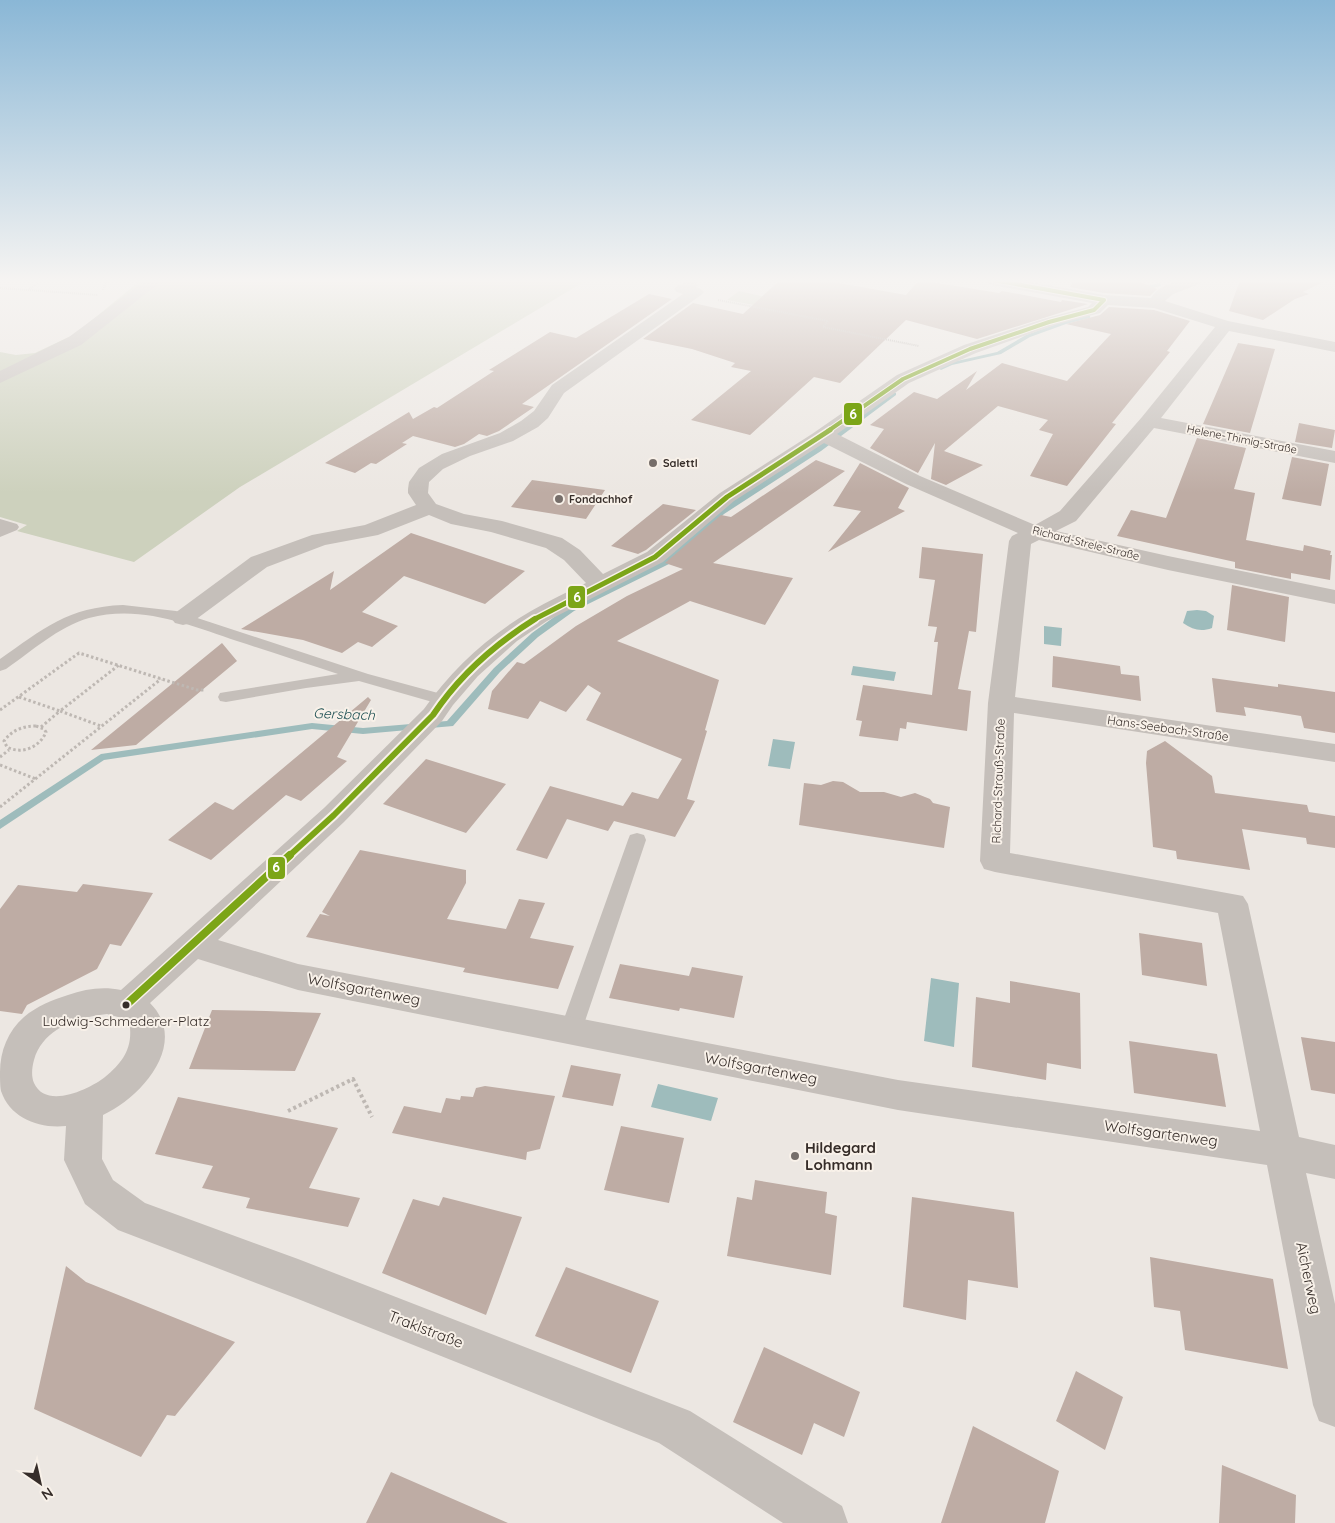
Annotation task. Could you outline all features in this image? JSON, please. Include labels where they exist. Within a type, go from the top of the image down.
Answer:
[{"type":"street","points":[[0,378],[55,351]]},
{"type":"street","points":[[604,584],[593,578],[572,555],[554,543],[494,526],[459,519],[429,508],[418,494],[420,482],[428,472],[444,461],[466,451],[515,434],[543,412],[546,402],[558,389],[609,351]]},
{"type":"street","points":[[126,1005],[334,814],[430,716],[469,671],[508,636],[539,616],[655,557],[726,497],[831,439],[903,379],[967,351]]},
{"type":"street","name":"Richard-Strauß-Straße","points":[[1205,351],[1149,421],[1068,516],[1034,532],[1020,541],[1001,703],[995,861],[1232,904],[1283,1151]]},
{"type":"street","name":"Helene-Thimig-Straße","points":[[1149,421],[1335,456]]},
{"type":"street","name":"Richard-Strele-Straße","points":[[831,439],[913,480],[1034,532],[1168,563],[1335,597]]},
{"type":"street","points":[[183,618],[259,562],[320,540],[370,530],[429,508]]},
{"type":"street","name":"Hans-Seebach-Straße","points":[[1001,703],[1335,753]]},
{"type":"street","name":"Wolfsgartenweg","points":[[193,945],[298,976],[898,1095],[1283,1151],[1335,1162]]},
{"type":"street","points":[[107,1001],[126,1005],[140,1014],[148,1027],[149,1044],[142,1062],[128,1080],[108,1095],[85,1106],[63,1110],[43,1110],[26,1104],[15,1094],[9,1081],[11,1042],[45,1019],[66,1008],[80,1004],[107,1001]]},
{"type":"street","name":"Traklstraße","points":[[85,1106],[83,1160],[99,1192],[132,1217],[298,1279],[674,1427],[825,1523]]},
{"type":"street","name":"Aicherweg","points":[[1283,1151],[1335,1406]]},
{"type":"lane","points":[[0,523],[12,527],[0,533]]},
{"type":"lane","points":[[0,666],[46,635],[76,618],[102,612],[141,609],[183,618],[362,677],[430,716]]},
{"type":"lane","points":[[226,698],[306,683],[362,677]]},
{"type":"lane","points":[[571,1030],[637,840]]},
{"type":"path","points":[[950,351],[962,353]]},
{"type":"path","points":[[0,710],[79,652],[197,690],[216,691],[226,698]]},
{"type":"path","points":[[40,727],[119,665]]},
{"type":"path","points":[[0,807],[161,678]]},
{"type":"path","points":[[18,696],[102,726]]},
{"type":"path","points":[[22,727],[40,727],[44,729],[46,736],[38,744],[24,750],[10,749],[5,745],[4,741],[10,734],[22,727]]},
{"type":"path","points":[[0,757],[10,749]]},
{"type":"path","points":[[0,765],[37,779]]},
{"type":"path","points":[[288,1111],[353,1079],[372,1118]]},
{"type":"green space","points":[[39,351],[468,351],[240,487],[134,562],[17,531],[27,525],[0,517],[0,352],[16,355]]},
{"type":"water","points":[[1187,611],[1206,611],[1214,616],[1212,628],[1197,630],[1183,623]]},
{"type":"water","points":[[1044,626],[1062,628],[1061,646],[1044,644]]},
{"type":"water","points":[[853,666],[896,672],[894,681],[851,675]]},
{"type":"water","points":[[773,739],[795,742],[790,769],[768,766]]},
{"type":"water","points":[[931,978],[959,983],[954,1047],[924,1041]]},
{"type":"water","points":[[658,1084],[718,1098],[711,1121],[651,1107]]},
{"type":"building","points":[[519,351],[598,351],[522,404],[534,407],[499,431],[487,436],[479,434],[464,444],[455,447],[413,436],[402,443],[407,444],[376,464],[371,463],[355,473],[325,463],[409,412],[413,419],[434,407],[437,408],[494,371],[489,370]]},
{"type":"building","points":[[698,351],[873,351],[840,383],[814,377],[750,435],[691,420],[751,371],[731,367],[735,363]]},
{"type":"building","points":[[1095,351],[1170,352],[1112,423],[1116,424],[1067,486],[1030,476],[1053,434],[1039,430],[1048,420],[998,406],[944,451],[983,465],[946,485],[931,479],[935,443],[918,473],[870,448],[884,429],[870,425],[914,392],[937,399],[977,371],[966,390],[1002,363],[1067,381]]},
{"type":"building","points":[[1235,351],[1274,351],[1250,433],[1203,424]]},
{"type":"building","points":[[1299,423],[1335,430],[1332,448],[1295,442]]},
{"type":"building","points":[[1197,438],[1246,448],[1234,489],[1255,493],[1246,540],[1303,551],[1304,545],[1331,551],[1330,580],[1291,573],[1291,579],[1235,568],[1235,562],[1117,536],[1131,510],[1166,518]]},
{"type":"building","points":[[1292,457],[1329,464],[1321,506],[1282,499]]},
{"type":"building","points":[[816,460],[845,471],[713,563],[793,578],[765,625],[690,601],[617,641],[719,680],[705,730],[707,731],[687,799],[695,801],[675,837],[614,821],[608,831],[567,819],[547,859],[516,850],[550,786],[623,806],[632,792],[658,799],[682,759],[586,720],[601,693],[588,685],[566,712],[540,701],[528,719],[488,709],[492,691],[517,662],[524,664],[576,626],[627,596],[683,569],[665,563],[721,515],[731,517]]},
{"type":"building","points":[[860,463],[909,488],[898,508],[905,511],[828,552],[861,511],[833,506]]},
{"type":"building","name":"Fondachhof","points":[[532,480],[605,490],[586,519],[511,507]]},
{"type":"building","points":[[663,504],[696,510],[646,550],[638,554],[611,546]]},
{"type":"building","points":[[411,533],[525,571],[485,604],[404,576],[362,612],[398,626],[372,647],[358,642],[342,653],[303,640],[241,629],[334,571],[330,590]]},
{"type":"building","points":[[922,547],[983,554],[976,632],[969,631],[958,689],[971,691],[967,731],[907,722],[906,729],[900,728],[898,741],[859,736],[862,721],[856,720],[863,685],[932,695],[938,642],[934,642],[937,627],[928,626],[935,580],[919,578]]},
{"type":"building","points":[[1232,585],[1289,597],[1285,642],[1227,630]]},
{"type":"building","points":[[222,643],[237,661],[136,745],[91,750]]},
{"type":"building","points":[[1053,656],[1120,666],[1121,674],[1139,676],[1141,701],[1052,687]]},
{"type":"building","points":[[1212,678],[1278,687],[1278,684],[1335,692],[1335,733],[1304,728],[1301,716],[1244,707],[1246,716],[1216,712]]},
{"type":"building","points":[[368,697],[371,700],[337,757],[347,761],[301,801],[286,795],[211,860],[168,840],[215,802],[233,810]]},
{"type":"building","points":[[1165,741],[1212,776],[1215,793],[1307,805],[1309,812],[1335,816],[1335,848],[1307,844],[1306,838],[1242,829],[1250,870],[1177,859],[1176,851],[1153,847],[1146,763],[1147,751]]},
{"type":"building","points":[[426,759],[506,784],[466,833],[383,804]]},
{"type":"building","points":[[833,781],[843,782],[860,792],[884,792],[901,797],[915,793],[930,799],[933,803],[950,807],[944,848],[799,825],[804,783],[821,785]]},
{"type":"building","points":[[360,850],[466,870],[466,883],[447,919],[506,929],[519,899],[545,903],[530,938],[574,946],[558,989],[463,972],[465,968],[306,937],[320,914],[330,916],[322,912]]},
{"type":"building","points":[[83,884],[153,893],[121,946],[110,944],[97,969],[27,1005],[22,1014],[0,1011],[0,909],[18,885],[77,892]]},
{"type":"building","points":[[1139,933],[1202,943],[1207,986],[1142,975]]},
{"type":"building","points":[[620,964],[689,976],[692,967],[743,976],[734,1018],[680,1008],[679,1011],[609,998]]},
{"type":"building","points":[[1010,981],[1080,993],[1081,1069],[1047,1063],[1046,1080],[972,1067],[976,997],[1010,1003]]},
{"type":"building","points":[[212,1010],[321,1013],[295,1071],[189,1069]]},
{"type":"building","points":[[1301,1037],[1335,1042],[1335,1094],[1311,1090]]},
{"type":"building","points":[[1129,1041],[1217,1054],[1226,1107],[1134,1093]]},
{"type":"building","points":[[571,1065],[621,1074],[613,1106],[562,1097]]},
{"type":"building","points":[[485,1086],[555,1096],[540,1149],[527,1152],[526,1160],[392,1133],[404,1106],[441,1113],[446,1098],[460,1100],[461,1096],[473,1097],[476,1088]]},
{"type":"building","points":[[178,1097],[338,1128],[309,1188],[360,1198],[348,1227],[246,1208],[250,1198],[202,1188],[213,1166],[155,1154]]},
{"type":"building","points":[[621,1126],[684,1138],[669,1203],[604,1190]]},
{"type":"building","points":[[755,1180],[827,1192],[825,1213],[837,1216],[831,1275],[727,1256],[737,1197],[752,1200]]},
{"type":"building","points":[[443,1197],[522,1217],[486,1315],[382,1273],[413,1199],[439,1206]]},
{"type":"building","points":[[912,1197],[1014,1212],[1018,1288],[968,1280],[966,1320],[903,1307]]},
{"type":"building","points":[[1150,1257],[1273,1279],[1288,1369],[1185,1350],[1180,1311],[1154,1307]]},
{"type":"building","points":[[66,1266],[86,1282],[235,1342],[175,1416],[167,1415],[141,1457],[34,1409]]},
{"type":"building","points":[[566,1267],[659,1301],[631,1373],[535,1336]]},
{"type":"building","points":[[764,1347],[860,1392],[844,1437],[814,1423],[802,1455],[733,1422]]},
{"type":"building","points":[[1076,1371],[1123,1397],[1105,1450],[1056,1421]]},
{"type":"building","points":[[973,1426],[1059,1471],[1045,1523],[941,1523]]},
{"type":"building","points":[[1222,1465],[1296,1495],[1295,1523],[1219,1523]]},
{"type":"building","points":[[391,1472],[508,1523],[366,1523]]},
{"type":"waterway","name":"Gersbach","points":[[941,368],[1002,351]]},
{"type":"waterway","name":"Gersbach","points":[[0,825],[101,757],[312,726],[363,731],[450,724],[497,670],[535,635],[571,609],[668,561],[721,512],[818,449],[894,394]]},
{"type":"transit line","name":"6","points":[[126,1005],[334,815],[433,715],[443,700],[469,671],[508,636],[539,616],[655,557],[727,497],[819,438],[903,379],[965,351]]},
{"type":"place","name":"Salettl","points":[[653,463]]},
{"type":"place","name":"Fondachhof","points":[[559,499]]},
{"type":"place","name":"Ludwig-Schmederer-Platz","points":[[126,1005]]},
{"type":"place","name":"Hildegard Lohmann","points":[[795,1156]]}]
